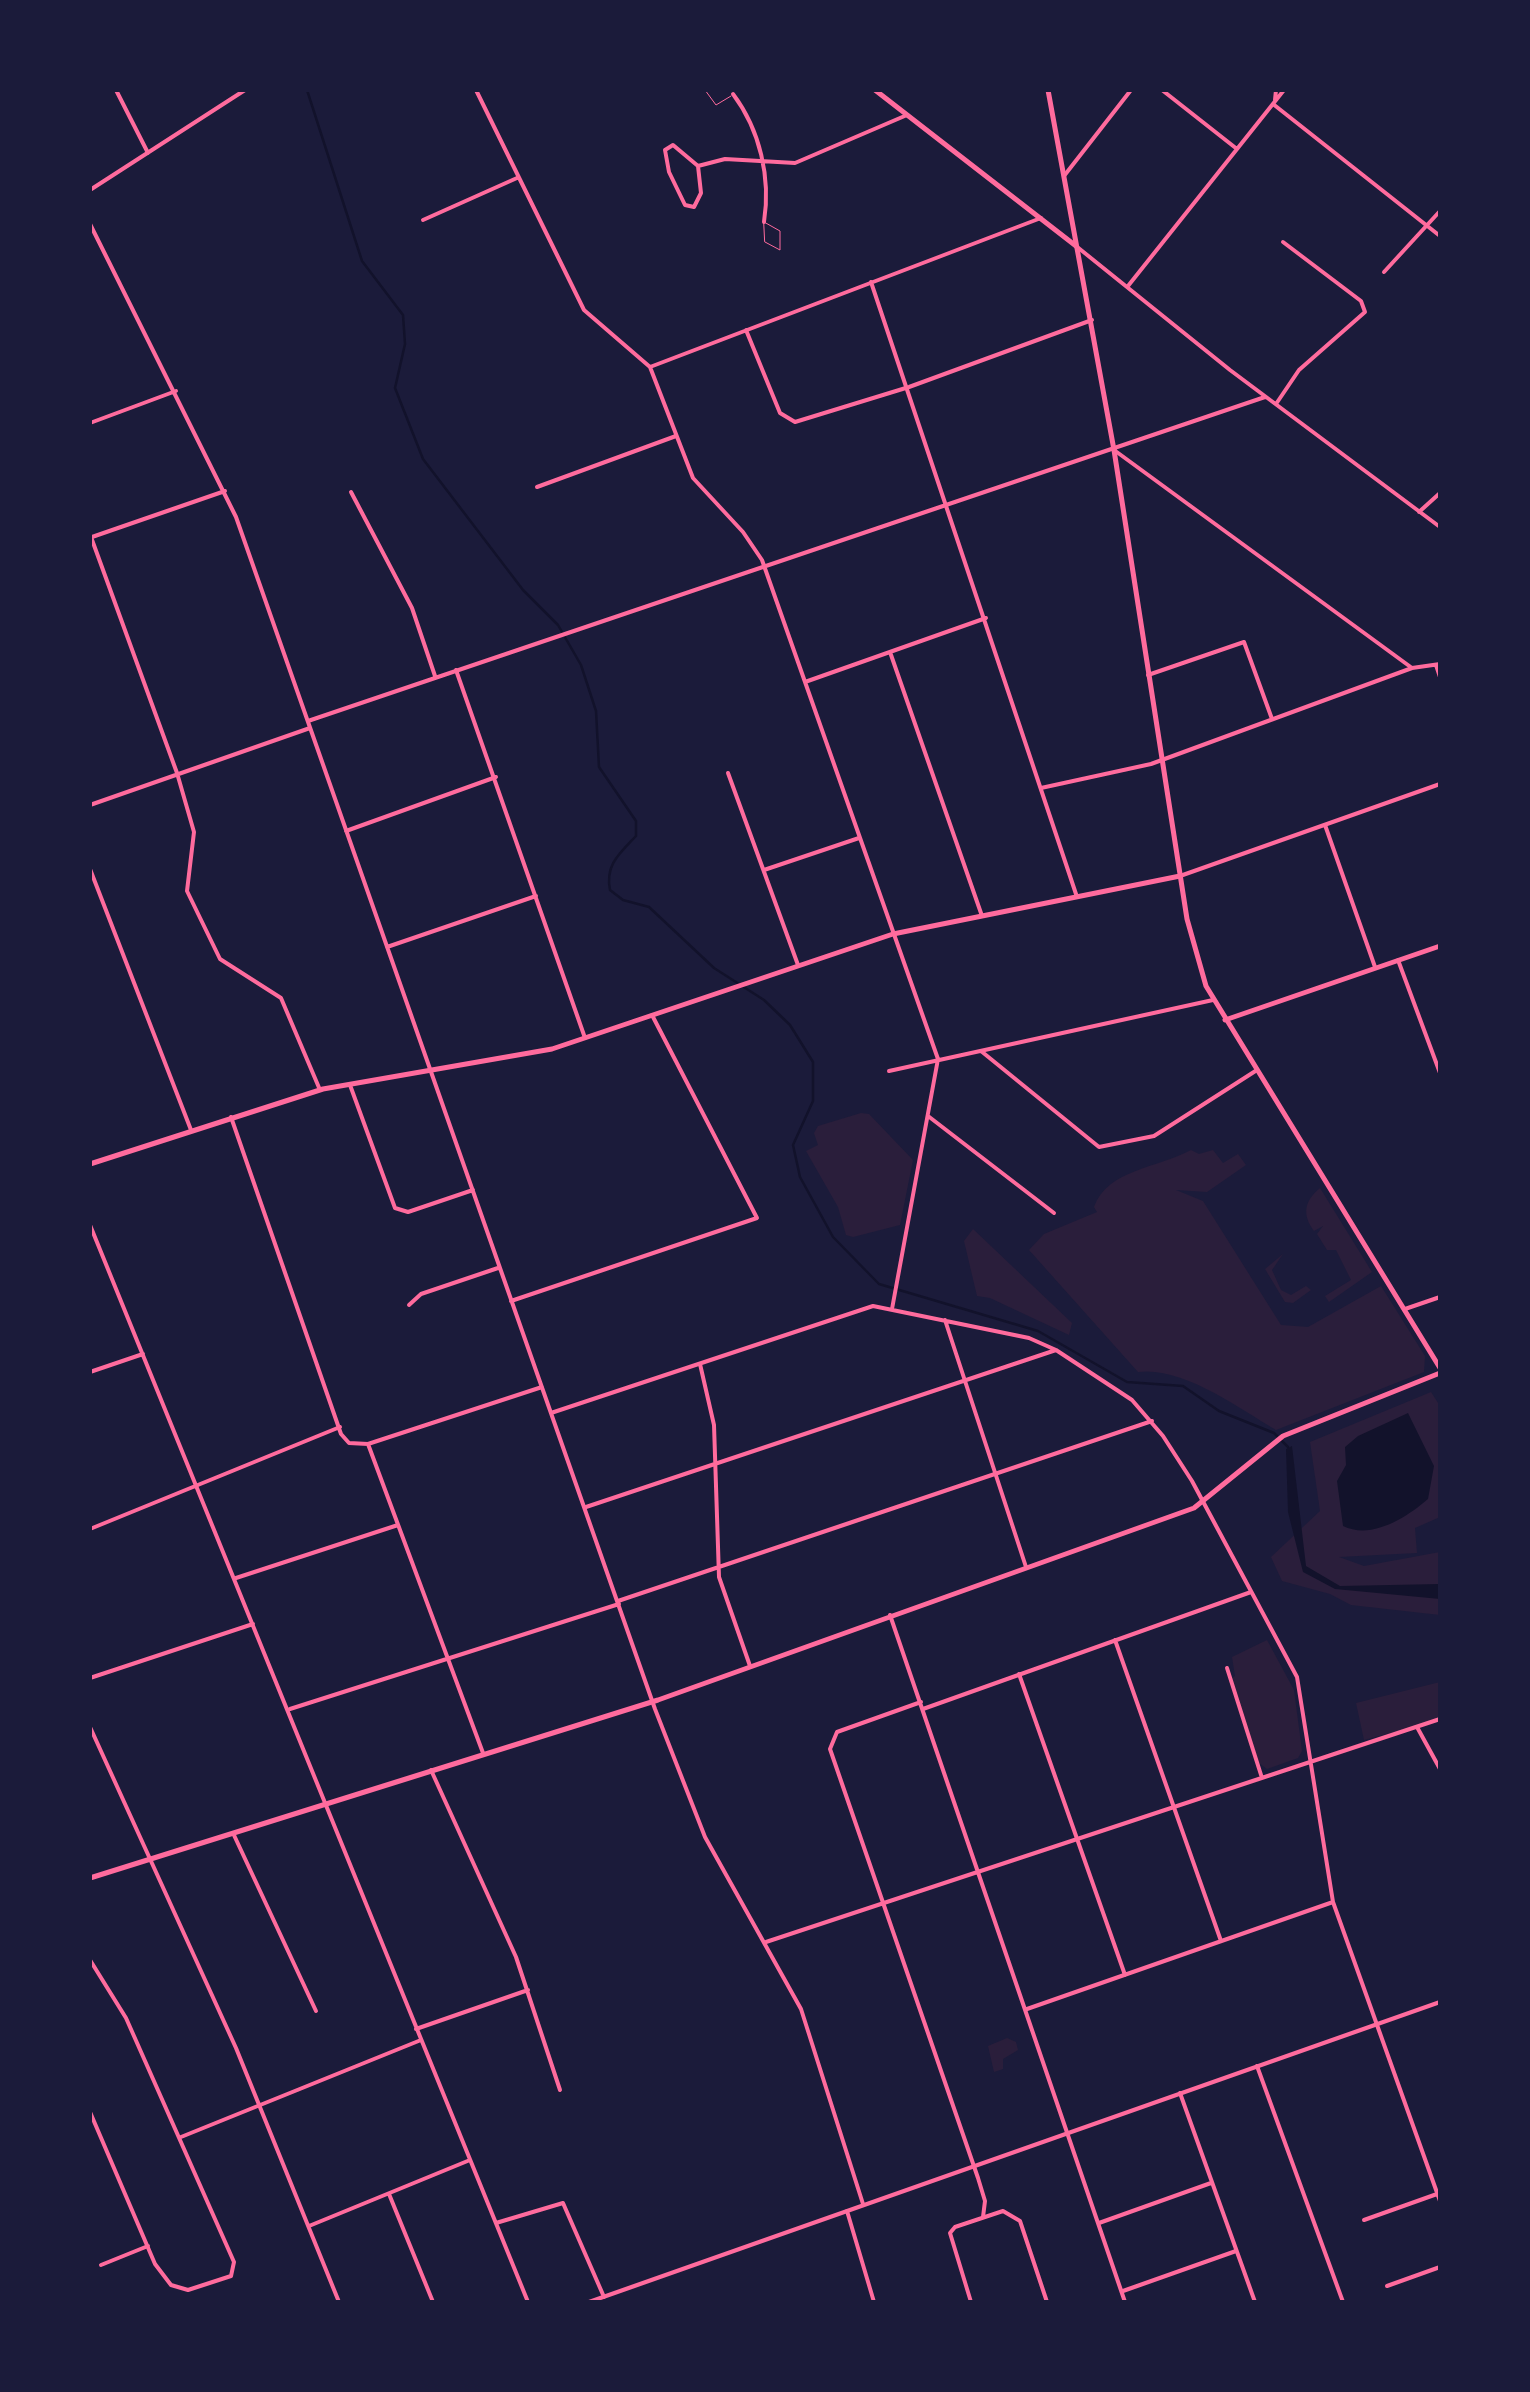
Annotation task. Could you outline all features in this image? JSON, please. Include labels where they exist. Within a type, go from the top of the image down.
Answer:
[{"type":"main road","points":[[875,90],[1076,246]]},
{"type":"main road","points":[[90,1878],[652,1702],[1205,1502],[1284,1436],[1440,1371],[1212,1000],[1191,936],[1160,761],[1114,450],[1048,90]]},
{"type":"main road","points":[[90,1164],[320,1090],[532,1055],[893,934],[1180,876]]},
{"type":"main road","points":[[1225,1020],[1440,946]]},
{"type":"street","points":[[116,90],[148,153]]},
{"type":"street","points":[[90,190],[245,90]]},
{"type":"street","points":[[476,90],[584,310],[650,368],[693,478],[744,532],[763,564],[938,1060],[892,1308]]},
{"type":"street","points":[[1064,176],[1132,90]]},
{"type":"street","points":[[1162,90],[1237,149]]},
{"type":"street","points":[[1274,102],[1276,90]]},
{"type":"street","points":[[1128,286],[1284,90]]},
{"type":"street","points":[[731,92],[748,119],[764,164],[764,222]]},
{"type":"street","points":[[1274,102],[1440,236]]},
{"type":"street","points":[[698,166],[725,158],[764,164],[795,163],[907,115]]},
{"type":"street","points":[[676,146],[698,166],[700,200],[694,207],[687,206],[668,172],[665,150],[676,146]]},
{"type":"street","points":[[423,220],[517,178]]},
{"type":"street","points":[[1384,272],[1440,211]]},
{"type":"street","points":[[650,368],[1041,218]]},
{"type":"street","points":[[90,224],[225,490],[652,1702],[705,1837],[801,2009],[864,2205]]},
{"type":"street","points":[[1276,405],[1299,370],[1363,316],[1365,307],[1283,242]]},
{"type":"street","points":[[1076,246],[1265,397],[1440,527]]},
{"type":"street","points":[[871,282],[948,502],[1077,897]]},
{"type":"street","points":[[746,330],[778,408],[790,420],[800,422],[1092,320]]},
{"type":"street","points":[[90,423],[176,391]]},
{"type":"street","points":[[308,721],[552,635],[1265,397]]},
{"type":"street","points":[[537,486],[676,436]]},
{"type":"street","points":[[1114,450],[1412,668]]},
{"type":"street","points":[[225,490],[90,538],[177,773],[194,832],[187,891],[220,959],[281,998],[320,1090]]},
{"type":"street","points":[[351,492],[412,608],[436,676]]},
{"type":"street","points":[[1419,512],[1440,492]]},
{"type":"street","points":[[805,682],[986,618]]},
{"type":"street","points":[[1147,676],[1244,642],[1272,719]]},
{"type":"street","points":[[890,652],[982,916]]},
{"type":"street","points":[[1041,788],[1160,761],[1412,668],[1438,664],[1440,677]]},
{"type":"street","points":[[456,668],[585,1038]]},
{"type":"street","points":[[90,805],[310,728]]},
{"type":"street","points":[[728,774],[798,966]]},
{"type":"street","points":[[346,831],[496,778]]},
{"type":"street","points":[[1180,876],[1440,784]]},
{"type":"street","points":[[1326,825],[1375,968]]},
{"type":"street","points":[[764,870],[859,838]]},
{"type":"street","points":[[90,869],[192,1130]]},
{"type":"street","points":[[387,948],[536,896]]},
{"type":"street","points":[[1398,960],[1440,1074]]},
{"type":"street","points":[[889,1071],[1212,1000]]},
{"type":"street","points":[[511,1301],[757,1218],[652,1015]]},
{"type":"street","points":[[980,1050],[1100,1148],[1154,1136],[1257,1070]]},
{"type":"street","points":[[350,1085],[395,1208],[408,1212],[473,1190]]},
{"type":"street","points":[[928,1116],[1054,1212]]},
{"type":"street","points":[[231,1117],[340,1427],[349,1443],[368,1444],[542,1387]]},
{"type":"street","points":[[90,1225],[528,2302]]},
{"type":"street","points":[[409,1305],[421,1294],[498,1268]]},
{"type":"street","points":[[1405,1309],[1440,1297]]},
{"type":"street","points":[[551,1413],[866,1307],[892,1308],[1029,1338],[1056,1350],[1132,1400],[1152,1421],[1205,1502],[1297,1677],[1314,1761],[1333,1902],[1440,2202]]},
{"type":"street","points":[[945,1320],[1026,1568]]},
{"type":"street","points":[[584,1508],[1056,1350]]},
{"type":"street","points":[[90,1372],[143,1354]]},
{"type":"street","points":[[700,1364],[712,1408],[718,1568],[750,1666]]},
{"type":"street","points":[[288,1710],[618,1603],[1152,1421]]},
{"type":"street","points":[[90,1529],[340,1427]]},
{"type":"street","points":[[368,1444],[483,1754]]},
{"type":"street","points":[[234,1578],[398,1525]]},
{"type":"street","points":[[923,1709],[1251,1592]]},
{"type":"street","points":[[890,1615],[1126,2302]]},
{"type":"street","points":[[90,1678],[253,1624]]},
{"type":"street","points":[[1115,1640],[1221,1941]]},
{"type":"street","points":[[1227,1668],[1262,1778]]},
{"type":"street","points":[[1019,1674],[1124,1975]]},
{"type":"street","points":[[921,1702],[838,1732],[830,1744],[985,2201],[995,2213]]},
{"type":"street","points":[[764,1942],[1440,1719]]},
{"type":"street","points":[[90,1727],[259,2105],[339,2302]]},
{"type":"street","points":[[1418,1727],[1440,1769]]},
{"type":"street","points":[[431,1770],[528,1990],[560,2090]]},
{"type":"street","points":[[234,1833],[316,2012]]},
{"type":"street","points":[[1027,2009],[1333,1902]]},
{"type":"street","points":[[90,1960],[126,2018],[181,2137],[234,2262],[234,2272],[226,2279],[188,2290],[176,2288],[156,2264],[90,2112]]},
{"type":"street","points":[[416,2029],[528,1990]]},
{"type":"street","points":[[589,2302],[1440,2002]]},
{"type":"street","points":[[181,2137],[421,2040]]},
{"type":"street","points":[[1258,2066],[1343,2302]]},
{"type":"street","points":[[1180,2093],[1255,2302]]},
{"type":"street","points":[[308,2226],[470,2160]]},
{"type":"street","points":[[1100,2223],[1211,2183]]},
{"type":"street","points":[[389,2194],[433,2302]]},
{"type":"street","points":[[1364,2220],[1437,2194]]},
{"type":"street","points":[[983,2217],[985,2201]]},
{"type":"street","points":[[496,2223],[558,2202],[565,2205],[604,2297]]},
{"type":"street","points":[[847,2211],[874,2302]]},
{"type":"street","points":[[971,2302],[950,2233],[983,2217],[1008,2212],[1020,2221],[1047,2302]]},
{"type":"street","points":[[101,2265],[148,2246]]},
{"type":"street","points":[[1122,2292],[1236,2251]]},
{"type":"street","points":[[1387,2286],[1440,2267]]},
{"type":"lane","points":[[705,90],[716,105],[731,92]]},
{"type":"lane","points":[[764,222],[780,231],[780,250],[765,242],[764,222]]},
{"type":"shaded area","points":[[869,1114],[913,1160],[900,1225],[853,1237],[846,1235],[838,1207],[806,1151],[818,1145],[814,1133],[818,1126]]},
{"type":"shaded area","points":[[1191,1150],[1199,1154],[1213,1150],[1223,1163],[1238,1154],[1246,1165],[1207,1192],[1176,1190],[1203,1201],[1281,1325],[1308,1327],[1381,1286],[1425,1356],[1424,1372],[1276,1430],[1191,1382],[1173,1375],[1138,1372],[1029,1250],[1044,1234],[1097,1212],[1094,1207],[1101,1194],[1122,1177]]},
{"type":"shaded area","points":[[1320,1188],[1372,1272],[1329,1302],[1325,1296],[1351,1280],[1336,1250],[1327,1250],[1317,1234],[1323,1226],[1314,1231],[1306,1214],[1308,1203]]},
{"type":"shaded area","points":[[973,1229],[1072,1323],[1069,1335],[990,1298],[977,1296],[964,1241]]},
{"type":"shaded area","points":[[1283,1254],[1272,1270],[1281,1290],[1291,1295],[1306,1286],[1311,1290],[1293,1303],[1285,1302],[1265,1269]]},
{"type":"shaded area","points":[[1431,1392],[1440,1406],[1440,1517],[1415,1528],[1417,1553],[1339,1557],[1364,1566],[1440,1552],[1440,1615],[1351,1605],[1330,1594],[1282,1581],[1271,1557],[1320,1511],[1310,1442]]},
{"type":"shaded area","points":[[1408,1413],[1434,1466],[1428,1499],[1399,1520],[1376,1529],[1343,1526],[1337,1481],[1346,1465],[1345,1447],[1358,1436]]},
{"type":"shaded area","points":[[1292,1446],[1306,1566],[1340,1586],[1440,1584],[1440,1599],[1335,1589],[1303,1572],[1288,1512],[1286,1449]]},
{"type":"shaded area","points":[[1267,1640],[1294,1690],[1302,1751],[1298,1758],[1267,1769],[1259,1763],[1231,1679],[1235,1676],[1232,1657]]},
{"type":"shaded area","points":[[1440,1682],[1440,1720],[1364,1740],[1356,1703]]},
{"type":"shaded area","points":[[1007,2038],[1016,2042],[1018,2050],[1003,2059],[1003,2069],[994,2072],[988,2046]]},
{"type":"waterway","points":[[307,90],[362,261],[403,315],[405,344],[395,388],[423,459],[523,590],[558,625],[581,665],[596,711],[599,767],[636,821],[636,836],[612,867],[610,890],[623,900],[649,907],[714,968],[764,1000],[790,1025],[813,1062],[813,1101],[793,1145],[800,1177],[833,1237],[879,1284],[1038,1331],[1127,1382],[1183,1386],[1219,1411],[1274,1433],[1288,1447]]}]
